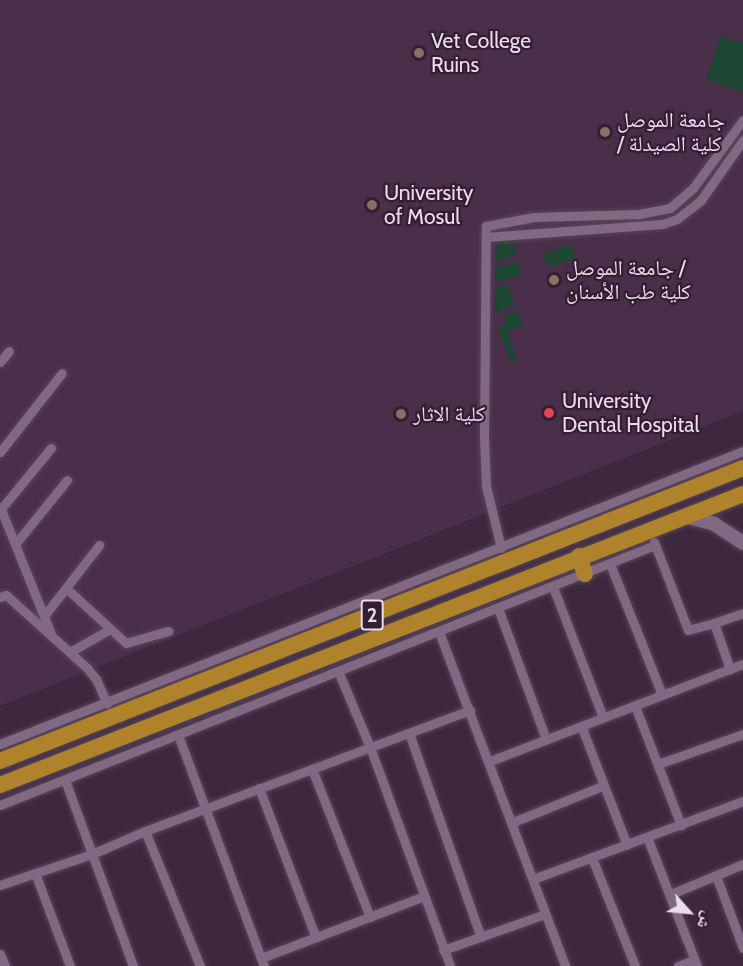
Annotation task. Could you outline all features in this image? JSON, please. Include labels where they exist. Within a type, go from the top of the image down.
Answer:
[{"type":"highway","name":"2","points":[[0,761],[324,634],[494,556],[743,468]]},
{"type":"highway","name":"2","points":[[0,785],[579,556],[743,494]]},
{"type":"highway","points":[[579,556],[585,574]]},
{"type":"highway","points":[[324,634],[331,654]]},
{"type":"main road","points":[[685,516],[714,524],[743,543]]},
{"type":"street","points":[[494,556],[486,486],[484,438],[486,226],[534,217],[639,214],[670,208],[693,188],[743,120]]},
{"type":"street","points":[[486,237],[654,225],[677,219],[701,200],[743,140]]},
{"type":"street","points":[[0,362],[9,351]]},
{"type":"street","points":[[0,452],[62,373]]},
{"type":"street","points":[[51,448],[1,508],[52,636]]},
{"type":"street","points":[[0,744],[494,556],[743,452]]},
{"type":"street","points":[[16,543],[67,480]]},
{"type":"street","points":[[649,529],[688,630],[693,631],[743,613]]},
{"type":"street","points":[[0,533],[11,531]]},
{"type":"street","points":[[44,615],[99,545]]},
{"type":"street","points":[[0,805],[655,546]]},
{"type":"street","points":[[610,564],[662,695]]},
{"type":"street","points":[[553,586],[603,717]]},
{"type":"street","points":[[66,588],[126,644],[168,631]]},
{"type":"street","points":[[0,597],[6,595],[93,675],[107,704]]},
{"type":"street","points":[[498,608],[546,739]]},
{"type":"street","points":[[714,623],[730,669]]},
{"type":"street","points":[[70,652],[110,628]]},
{"type":"street","points":[[439,632],[566,966]]},
{"type":"street","points":[[490,762],[743,664]]},
{"type":"street","points":[[338,672],[370,747],[450,966]]},
{"type":"street","points":[[635,706],[681,825]]},
{"type":"street","points":[[0,885],[92,854],[145,831],[470,710]]},
{"type":"street","points":[[582,728],[602,786],[627,845]]},
{"type":"street","points":[[409,733],[481,937]]},
{"type":"street","points":[[658,764],[743,734]]},
{"type":"street","points":[[178,735],[261,963],[315,938],[424,896]]},
{"type":"street","points":[[312,769],[370,917]]},
{"type":"street","points":[[65,780],[133,966]]},
{"type":"street","points":[[513,822],[602,786]]},
{"type":"street","points":[[259,789],[315,938]]},
{"type":"street","points":[[533,879],[743,801]]},
{"type":"street","points":[[145,831],[200,966]]},
{"type":"street","points":[[647,837],[696,963],[678,966]]},
{"type":"street","points":[[592,858],[635,966]]},
{"type":"street","points":[[671,894],[743,864]]},
{"type":"street","points":[[35,873],[70,966]]},
{"type":"street","points":[[716,876],[743,948]]},
{"type":"street","points":[[443,951],[545,914]]},
{"type":"street","points":[[0,954],[4,966]]},
{"type":"shaded area","name":"University of Mosul","points":[[0,0],[743,0],[743,411],[0,706]]},
{"type":"green space","points":[[721,36],[743,43],[743,92],[706,79]]},
{"type":"green space","points":[[510,236],[517,254],[496,262],[497,241]]},
{"type":"green space","points":[[571,244],[576,258],[548,267],[543,254]]},
{"type":"green space","points":[[518,261],[522,274],[495,282],[495,268]]},
{"type":"green space","points":[[507,284],[515,305],[495,313],[495,289]]},
{"type":"green space","points":[[518,311],[523,326],[507,332],[517,359],[511,362],[498,328],[506,325],[503,317]]},
{"type":"place","name":"Vet College Ruins","points":[[419,53]]},
{"type":"place","name":"جامعة الموصل / كلية الصيدلة","points":[[605,132]]},
{"type":"place","name":"University of Mosul","points":[[372,205]]},
{"type":"place","name":"جامعة الموصل / كلية طب الأسنان","points":[[554,280]]},
{"type":"place","name":"University Dental Hospital","points":[[549,413]]},
{"type":"place","name":"كلية الاثار","points":[[401,414]]}]
